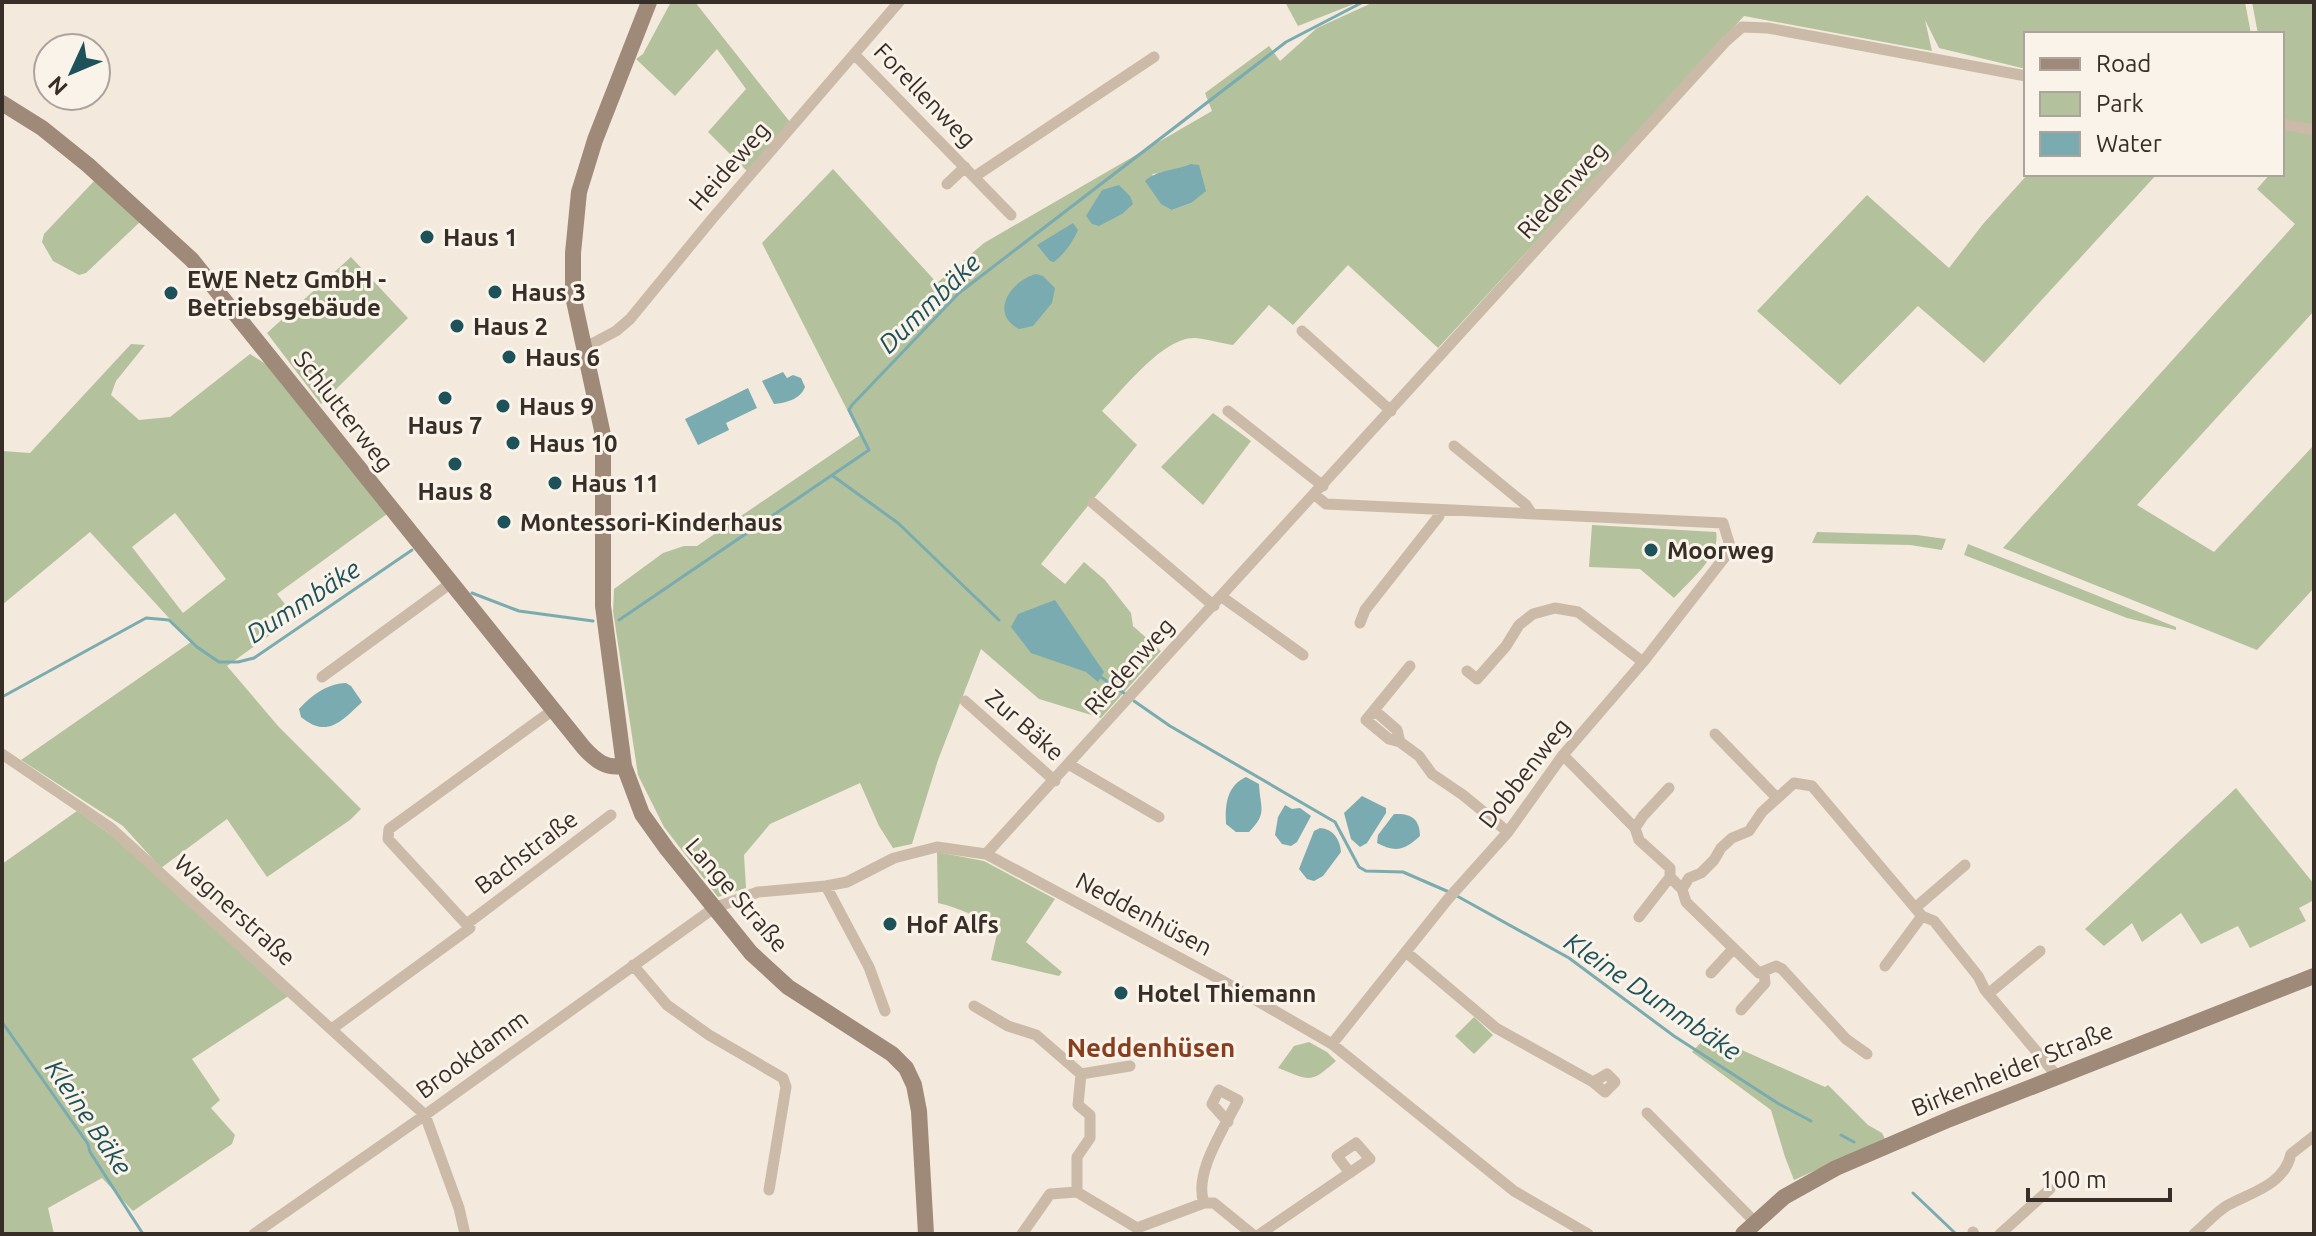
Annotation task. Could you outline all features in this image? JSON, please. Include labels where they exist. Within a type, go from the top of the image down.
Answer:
[{"type":"street","name":"Lange Straße","points":[[649,2],[595,140],[577,200],[573,253],[573,296],[603,435],[603,606],[624,766],[642,814],[751,953],[788,987],[892,1054],[906,1068],[914,1085],[919,1111],[926,1234]]},
{"type":"street","name":"Heideweg","points":[[584,348],[616,331],[630,319],[899,2]]},
{"type":"street","name":"Riedenweg","points":[[986,854],[1742,27],[1768,28],[2024,76]]},
{"type":"street","name":"Forellenweg","points":[[854,54],[1011,215]]},
{"type":"street","points":[[974,177],[1154,57]]},
{"type":"street","name":"Schlutterweg","points":[[2,103],[42,128],[88,165],[192,260],[553,710],[598,762],[624,766]]},
{"type":"street","points":[[2284,124],[2314,130]]},
{"type":"street","name":"Forellenweg","points":[[947,184],[965,167]]},
{"type":"street","points":[[1302,331],[1391,411]]},
{"type":"street","points":[[1228,411],[1319,490],[1326,504],[1532,514]]},
{"type":"street","points":[[1454,446],[1526,505],[1532,514]]},
{"type":"street","points":[[1093,503],[1218,602],[1303,655]]},
{"type":"street","points":[[1360,623],[1365,610],[1439,516],[1439,510]]},
{"type":"street","name":"Dobbenweg","points":[[1332,1044],[1448,899],[1508,832],[1563,755],[1643,662],[1731,549],[1723,523],[1532,514]]},
{"type":"street","points":[[322,677],[451,583]]},
{"type":"street","points":[[1467,671],[1477,679],[1506,646],[1519,625],[1533,614],[1555,608],[1578,612],[1643,662]]},
{"type":"street","points":[[1410,666],[1366,720],[1389,739],[1400,742],[1419,756],[1432,774],[1508,832]]},
{"type":"street","name":"Zur Bäke","points":[[965,701],[1055,781]]},
{"type":"street","points":[[468,923],[388,839],[389,829],[553,710]]},
{"type":"street","points":[[1715,734],[1777,798]]},
{"type":"street","name":"Wagnerstraße","points":[[2,754],[111,828],[425,1115]]},
{"type":"street","points":[[1563,755],[1635,828],[1639,840],[1670,868],[1670,877],[1639,917]]},
{"type":"street","points":[[1070,765],[1159,817]]},
{"type":"street","points":[[1682,889],[1689,878],[1701,873],[1732,838],[1749,831],[1762,812],[1794,783],[1812,786],[1919,912],[1934,921],[1978,976],[1988,994],[2057,1076]]},
{"type":"street","points":[[1635,828],[1669,788]]},
{"type":"street","name":"Bachstraße","points":[[333,1028],[469,930],[468,923],[611,815]]},
{"type":"street","name":"Neddenhüsen","points":[[714,908],[758,892],[847,882],[894,858],[937,847],[986,854],[1223,981],[1332,1044],[1514,1191],[1588,1234]]},
{"type":"street","points":[[1885,966],[1919,912],[1965,865]]},
{"type":"street","points":[[1670,877],[1682,889],[1686,902],[1759,973],[1776,966],[1782,969],[1846,1039],[1867,1054]]},
{"type":"street","points":[[826,886],[869,967],[885,1011]]},
{"type":"street","name":"Brookdamm","points":[[254,1234],[714,908]]},
{"type":"street","points":[[1711,973],[1733,949]]},
{"type":"street","points":[[1988,994],[2040,951]]},
{"type":"street","points":[[1406,952],[1496,1028],[1593,1082]]},
{"type":"street","points":[[633,965],[667,1005],[709,1035],[783,1078],[786,1087],[784,1108],[769,1190]]},
{"type":"street","points":[[1741,1010],[1765,983],[1764,972]]},
{"type":"street","name":"Birkenheider Straße","points":[[1749,1228],[1771,1206],[1799,1186],[1836,1168],[2057,1076],[2314,976]]},
{"type":"street","points":[[974,1006],[1008,1026],[1036,1035],[1081,1074]]},
{"type":"street","points":[[1081,1074],[1130,1066]]},
{"type":"street","points":[[1077,1192],[1077,1157],[1090,1138],[1090,1115],[1078,1105],[1081,1074]]},
{"type":"street","points":[[1647,1113],[1749,1228]]},
{"type":"street","points":[[425,1115],[459,1208],[465,1234]]},
{"type":"street","points":[[1204,1203],[1201,1193],[1206,1165],[1228,1122]]},
{"type":"street","points":[[2194,1234],[2227,1205],[2257,1193],[2288,1166],[2291,1154],[2314,1136]]},
{"type":"street","points":[[1260,1234],[1350,1173]]},
{"type":"street","points":[[2000,1234],[2050,1189]]},
{"type":"street","points":[[1022,1234],[1050,1194],[1077,1192],[1137,1228],[1204,1203],[1214,1203],[1252,1234]]},
{"type":"green space","points":[[671,2],[695,2],[790,122],[747,171],[708,132],[746,89],[717,49],[675,96],[636,59],[643,54]]},
{"type":"green space","points":[[1285,2],[1359,2],[1298,26]]},
{"type":"green space","points":[[1374,2],[2245,2],[2251,32],[2024,32],[2024,69],[1939,48],[1925,20],[1932,51],[1744,16],[1438,348],[1348,265],[1293,325],[1269,305],[1233,345],[1195,338],[1183,340],[1157,355],[1102,411],[1137,445],[1041,564],[1065,584],[1084,562],[1105,580],[1131,613],[1133,626],[1161,651],[1101,718],[1039,699],[981,649],[938,760],[912,844],[893,848],[879,826],[860,783],[770,824],[744,855],[746,888],[718,897],[664,827],[638,775],[613,611],[614,589],[663,553],[684,546],[697,546],[860,435],[762,243],[833,169],[937,283],[984,243],[1212,111],[1205,93],[1269,46],[1280,61],[1317,28]],"holes":[[[1190,164],[1191,203],[1172,210],[1152,174],[1175,171]]]},
{"type":"green space","points":[[2252,2],[2314,2],[2314,311],[2137,505],[2214,552],[2314,445],[2314,588],[2257,650],[2003,548],[2295,224],[2257,189],[2268,176],[2284,176],[2284,32],[2258,32]]},
{"type":"green space","points":[[2026,176],[2155,176],[1984,363],[1918,306],[1840,385],[1757,311],[1867,195],[1949,268]]},
{"type":"green space","points":[[96,179],[141,221],[86,273],[79,275],[53,261],[42,242],[44,234]]},
{"type":"green space","points":[[351,257],[408,318],[321,404],[267,333]]},
{"type":"green space","points":[[131,344],[145,345],[116,381],[111,395],[139,420],[170,417],[250,354],[272,368],[387,514],[277,594],[295,617],[227,666],[278,726],[361,809],[350,820],[267,877],[227,819],[161,868],[123,826],[21,760],[191,642],[90,532],[2,605],[2,451],[30,453]],"holes":[[[175,513],[226,579],[183,613],[132,547]]]},
{"type":"green space","points":[[1213,413],[1251,441],[1203,505],[1161,467]]},
{"type":"green space","name":"Moorweg","points":[[1592,525],[1716,532],[1716,541],[1709,559],[1674,598],[1640,569],[1589,567]]},
{"type":"green space","points":[[1817,532],[1917,535],[1946,539],[1942,550],[1910,545],[1812,543]]},
{"type":"green space","points":[[1968,544],[2176,627],[2176,630],[2127,618],[1964,555]]},
{"type":"green space","points":[[2236,788],[2314,884],[2314,900],[2299,908],[2306,921],[2250,948],[2238,926],[2201,944],[2181,913],[2142,942],[2132,923],[2104,946],[2085,929]]},
{"type":"green space","points":[[77,811],[110,834],[290,995],[192,1059],[220,1100],[211,1108],[235,1135],[232,1144],[133,1211],[102,1178],[48,1208],[54,1234],[2,1234],[2,864]]},
{"type":"green space","points":[[937,852],[984,861],[1055,899],[1026,942],[1062,972],[1059,976],[991,960],[999,925],[938,903]]},
{"type":"green space","points":[[1474,1017],[1493,1035],[1474,1054],[1455,1036]]},
{"type":"green space","points":[[1706,1037],[1825,1087],[1828,1085],[1885,1139],[1794,1180],[1771,1110],[1692,1052]]},
{"type":"green space","points":[[1309,1042],[1336,1061],[1320,1074],[1309,1078],[1278,1068],[1294,1046]]},
{"type":"water","points":[[1190,164],[1199,165],[1206,191],[1191,203],[1172,210],[1161,204],[1145,181]]},
{"type":"water","points":[[1119,185],[1133,204],[1122,214],[1099,226],[1092,224],[1086,216],[1102,190]]},
{"type":"water","points":[[1073,223],[1078,230],[1074,239],[1058,259],[1050,261],[1037,245]]},
{"type":"water","points":[[1036,274],[1043,276],[1055,288],[1052,303],[1033,326],[1019,329],[1005,314],[1007,297],[1020,282]]},
{"type":"water","points":[[783,372],[787,378],[793,375],[801,378],[805,387],[796,398],[774,404],[762,381]]},
{"type":"water","points":[[748,388],[757,408],[726,423],[729,430],[698,445],[685,419]]},
{"type":"water","points":[[1055,600],[1104,672],[1098,682],[1086,672],[1031,653],[1011,627],[1018,614]]},
{"type":"water","points":[[346,683],[362,702],[341,721],[319,727],[301,717],[299,709],[314,695]]},
{"type":"water","points":[[1246,777],[1259,784],[1261,815],[1249,832],[1236,832],[1226,824],[1227,803],[1235,785]]},
{"type":"water","points":[[1362,796],[1386,808],[1386,813],[1367,843],[1360,847],[1351,839],[1344,813]]},
{"type":"water","points":[[1285,805],[1292,809],[1300,808],[1311,816],[1297,842],[1291,846],[1282,844],[1275,835],[1278,817]]},
{"type":"water","points":[[1394,814],[1413,818],[1420,830],[1420,836],[1400,848],[1377,843],[1378,835]]},
{"type":"water","points":[[1320,828],[1329,830],[1335,836],[1341,852],[1323,876],[1314,881],[1307,879],[1299,869],[1314,831]]},
{"type":"waterway","name":"Dummbäke","points":[[619,620],[869,450],[849,410],[959,293],[1286,42],[1363,2]]},
{"type":"waterway","name":"Kleine Dummbäke","points":[[833,476],[898,523],[999,620]]},
{"type":"waterway","name":"Dummbäke","points":[[2,697],[146,618],[169,620],[197,647],[219,662],[254,658],[412,550]]},
{"type":"waterway","name":"Dummbäke","points":[[472,593],[519,611],[593,621]]},
{"type":"waterway","name":"Kleine Dummbäke","points":[[1098,675],[1128,696]]},
{"type":"waterway","name":"Kleine Dummbäke","points":[[1134,701],[1170,726],[1335,822],[1359,867],[1366,871],[1403,872],[1449,892]]},
{"type":"waterway","name":"Kleine Dummbäke","points":[[1457,896],[1569,958],[1674,1036],[1779,1104],[1811,1121]]},
{"type":"waterway","name":"Kleine Bäke","points":[[2,1022],[88,1144],[90,1152],[143,1234]]},
{"type":"waterway","points":[[1841,1135],[1854,1142]]},
{"type":"waterway","points":[[1913,1193],[1956,1234]]},
{"type":"place","name":"Haus 1","points":[[427,237]]},
{"type":"place","name":"Haus 3","points":[[495,292]]},
{"type":"place","name":"EWE Netz GmbH - Betriebsgebäude","points":[[171,293]]},
{"type":"place","name":"Haus 2","points":[[457,326]]},
{"type":"place","name":"Haus 6","points":[[509,357]]},
{"type":"place","name":"Haus 7","points":[[445,398]]},
{"type":"place","name":"Haus 9","points":[[503,406]]},
{"type":"place","name":"Haus 10","points":[[513,443]]},
{"type":"place","name":"Haus 8","points":[[455,464]]},
{"type":"place","name":"Haus 11","points":[[555,483]]},
{"type":"place","name":"Montessori-Kinderhaus","points":[[504,522]]},
{"type":"place","name":"Moorweg","points":[[1651,550]]},
{"type":"place","name":"Hof Alfs","points":[[890,924]]},
{"type":"place","name":"Hotel Thiemann","points":[[1121,993]]},
{"type":"district","name":"Neddenhüsen","points":[[1151,1047]]}]
